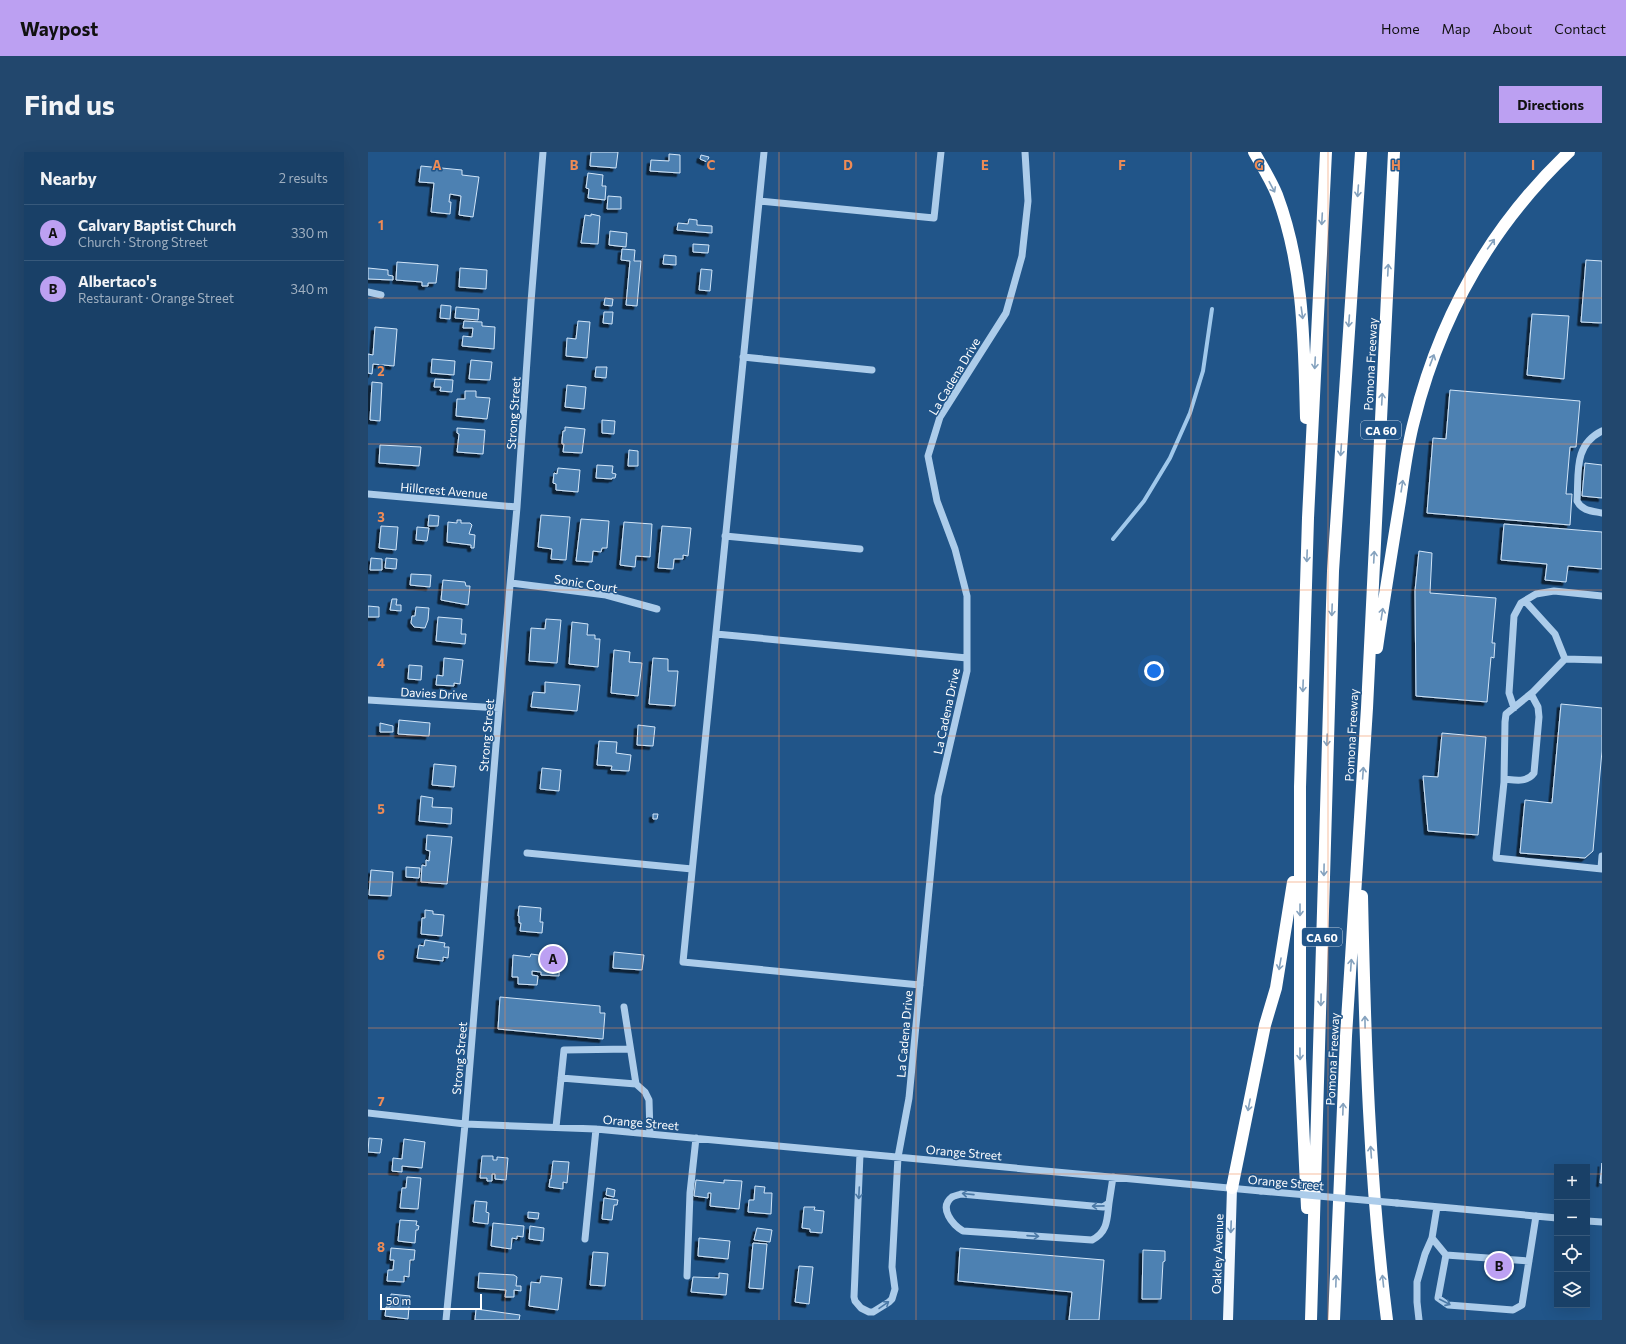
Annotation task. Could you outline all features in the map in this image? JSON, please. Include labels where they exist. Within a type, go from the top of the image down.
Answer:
[{"type":"highway","points":[[1254,152],[1276,194],[1293,250],[1303,320],[1308,518]]},
{"type":"highway","points":[[1311,1303],[1300,1058],[1300,787],[1308,518],[1326,152]]},
{"type":"highway","name":"Pomona Freeway","points":[[1311,1320],[1333,571],[1360,152]]},
{"type":"highway","name":"Pomona Freeway","points":[[1334,1320],[1346,1036],[1367,708],[1394,152]]},
{"type":"highway","points":[[1367,708],[1413,421],[1431,363],[1454,306],[1484,253],[1524,198],[1569,152]]},
{"type":"highway","points":[[1232,1188],[1265,1025],[1276,988],[1292,894],[1300,787]]},
{"type":"highway","points":[[1360,812],[1365,1028],[1370,1152],[1383,1286],[1388,1320]]},
{"type":"main road","name":"Oakley Avenue","points":[[1228,1320],[1232,1188]]},
{"type":"street","name":"Strong Street","points":[[446,1320],[465,1124],[499,708],[511,583],[543,152]]},
{"type":"street","points":[[764,152],[683,962],[920,984]]},
{"type":"street","points":[[759,201],[934,218],[941,152]]},
{"type":"street","name":"La Cadena Drive","points":[[860,1154],[854,1297],[858,1305],[869,1312],[877,1310],[889,1302],[892,1299],[895,1289],[892,1267],[898,1157],[909,1098],[938,796],[967,671],[967,596],[955,549],[937,501],[928,456],[940,417],[1006,313],[1022,256],[1028,201],[1025,152]]},
{"type":"street","points":[[368,292],[381,295]]},
{"type":"street","points":[[744,357],[872,370]]},
{"type":"street","points":[[1602,431],[1592,436],[1579,454],[1577,501],[1580,506],[1588,511],[1602,512]]},
{"type":"street","name":"Hillcrest Avenue","points":[[368,494],[517,507]]},
{"type":"street","points":[[726,536],[860,549]]},
{"type":"street","name":"Sonic Court","points":[[511,583],[606,595],[658,609]]},
{"type":"street","points":[[1514,708],[1509,693],[1514,616],[1522,603],[1536,594],[1554,591],[1602,596]]},
{"type":"street","points":[[1525,601],[1555,634],[1564,658]]},
{"type":"street","points":[[716,634],[967,658]]},
{"type":"street","points":[[1564,658],[1602,660]]},
{"type":"street","points":[[1564,658],[1531,694],[1506,714],[1504,779],[1496,858],[1601,869],[1602,856]]},
{"type":"street","points":[[1504,779],[1525,780],[1530,778],[1534,773],[1539,717],[1538,707],[1531,694]]},
{"type":"street","name":"Davies Drive","points":[[368,700],[499,708]]},
{"type":"street","points":[[527,852],[692,869]]},
{"type":"street","points":[[624,1007],[636,1084]]},
{"type":"street","points":[[556,1127],[564,1050],[630,1049]]},
{"type":"street","points":[[562,1078],[636,1084],[645,1092],[649,1100],[650,1134]]},
{"type":"street","name":"Orange Street","points":[[368,1113],[465,1124],[596,1129],[1554,1218]]},
{"type":"street","points":[[585,1239],[596,1129]]},
{"type":"street","points":[[687,1276],[690,1193],[696,1138]]},
{"type":"street","points":[[1109,1203],[1102,1207],[961,1194],[952,1198],[947,1205],[948,1216],[954,1225],[963,1231],[1092,1240],[1100,1236],[1105,1227],[1109,1203],[1113,1177]]},
{"type":"street","points":[[1419,1320],[1416,1302],[1417,1282],[1425,1254],[1432,1238],[1437,1207]]},
{"type":"street","points":[[1446,1255],[1438,1298],[1448,1305],[1513,1310],[1522,1305],[1536,1216]]},
{"type":"street","points":[[1590,1221],[1602,1222]]},
{"type":"street","points":[[1432,1238],[1446,1255],[1529,1261]]},
{"type":"building","points":[[591,152],[618,152],[616,168],[590,166]]},
{"type":"building","points":[[669,154],[680,155],[680,173],[650,171],[651,160],[669,161]]},
{"type":"building","points":[[701,155],[709,157],[707,162],[700,159]]},
{"type":"building","points":[[421,166],[462,170],[462,175],[479,177],[473,217],[459,215],[461,196],[450,194],[450,214],[431,212],[434,183],[419,182]]},
{"type":"building","points":[[588,173],[603,175],[602,186],[606,186],[605,200],[588,198],[589,189],[586,188]]},
{"type":"building","points":[[608,196],[621,197],[621,209],[607,209]]},
{"type":"building","points":[[591,214],[600,216],[598,244],[581,243],[585,215],[591,216]]},
{"type":"building","points":[[689,219],[697,220],[697,225],[712,226],[712,233],[677,230],[678,223],[688,224]]},
{"type":"building","points":[[610,231],[627,233],[626,247],[609,245]]},
{"type":"building","points":[[693,244],[709,245],[708,253],[693,252]]},
{"type":"building","points":[[622,249],[635,250],[634,261],[641,261],[637,306],[626,305],[630,261],[621,260]]},
{"type":"building","points":[[664,255],[676,256],[676,265],[663,264]]},
{"type":"building","points":[[1586,260],[1602,261],[1602,323],[1581,322]]},
{"type":"building","points":[[397,262],[438,265],[436,283],[428,283],[428,286],[422,286],[422,282],[396,280]]},
{"type":"building","points":[[368,268],[388,270],[388,275],[393,276],[393,280],[368,279]]},
{"type":"building","points":[[460,268],[487,270],[486,289],[459,287]]},
{"type":"building","points":[[701,269],[712,270],[710,291],[699,290]]},
{"type":"building","points":[[605,298],[613,299],[612,306],[604,305]]},
{"type":"building","points":[[441,305],[451,306],[450,319],[440,318]]},
{"type":"building","points":[[456,307],[479,309],[478,320],[455,318]]},
{"type":"building","points":[[604,312],[613,312],[612,324],[603,323]]},
{"type":"building","points":[[1532,314],[1569,316],[1564,379],[1527,375]]},
{"type":"building","points":[[464,321],[482,322],[482,326],[495,327],[494,349],[462,346],[463,336],[472,337],[473,328],[463,328]]},
{"type":"building","points":[[578,321],[590,322],[587,358],[566,356],[567,338],[576,339]]},
{"type":"building","points":[[375,327],[397,329],[394,366],[373,364],[372,374],[368,373],[368,354],[373,355]]},
{"type":"building","points":[[432,359],[455,361],[454,375],[431,373]]},
{"type":"building","points":[[471,360],[492,362],[490,380],[469,379]]},
{"type":"building","points":[[596,367],[607,367],[606,378],[595,377]]},
{"type":"building","points":[[435,379],[453,380],[452,392],[440,391],[441,387],[434,387]]},
{"type":"building","points":[[372,382],[382,383],[380,421],[370,420]]},
{"type":"building","points":[[567,385],[586,387],[584,409],[565,407]]},
{"type":"building","points":[[1450,390],[1580,401],[1576,447],[1570,447],[1566,494],[1572,494],[1570,525],[1427,513],[1433,438],[1446,439]]},
{"type":"building","points":[[465,391],[476,391],[476,397],[490,398],[487,419],[456,416],[457,399],[465,399]]},
{"type":"building","points":[[602,420],[615,421],[614,434],[602,433]]},
{"type":"building","points":[[565,427],[585,429],[582,453],[563,452],[564,444],[562,444],[562,441]]},
{"type":"building","points":[[457,428],[485,430],[483,454],[457,452],[459,434],[457,433]]},
{"type":"building","points":[[380,445],[421,447],[419,466],[379,463]]},
{"type":"building","points":[[629,450],[638,451],[638,466],[628,466]]},
{"type":"building","points":[[1585,463],[1602,465],[1602,498],[1582,496]]},
{"type":"building","points":[[597,465],[613,466],[612,473],[616,474],[615,478],[596,478]]},
{"type":"building","points":[[558,468],[580,470],[578,492],[556,490],[556,484],[553,483],[554,473],[557,474]]},
{"type":"building","points":[[429,515],[439,516],[438,526],[428,526]]},
{"type":"building","points":[[541,515],[570,517],[566,560],[551,559],[552,549],[538,547]]},
{"type":"building","points":[[581,519],[609,521],[607,548],[602,548],[601,552],[593,551],[592,562],[576,561]]},
{"type":"building","points":[[457,520],[461,520],[461,523],[470,523],[472,525],[469,534],[475,535],[474,548],[471,548],[471,545],[447,542],[448,522],[457,523]]},
{"type":"building","points":[[624,522],[652,524],[650,557],[636,556],[635,567],[620,565]]},
{"type":"building","points":[[1504,524],[1602,532],[1602,569],[1568,566],[1566,582],[1545,580],[1547,564],[1501,560]]},
{"type":"building","points":[[381,526],[398,527],[396,550],[379,548]]},
{"type":"building","points":[[662,526],[691,528],[688,556],[683,555],[683,559],[674,559],[673,569],[658,568]]},
{"type":"building","points":[[417,527],[429,528],[427,541],[416,540]]},
{"type":"building","points":[[1419,551],[1432,553],[1430,593],[1496,598],[1492,643],[1495,643],[1494,658],[1491,657],[1487,702],[1416,696],[1415,591]]},
{"type":"building","points":[[371,558],[382,559],[382,570],[370,570]]},
{"type":"building","points":[[386,558],[397,559],[396,569],[385,568]]},
{"type":"building","points":[[411,574],[431,575],[430,587],[410,585]]},
{"type":"building","points":[[443,580],[465,582],[466,586],[470,586],[468,605],[441,600]]},
{"type":"building","points":[[392,599],[397,599],[396,605],[401,605],[401,611],[390,610]]},
{"type":"building","points":[[368,606],[379,607],[379,617],[368,617]]},
{"type":"building","points":[[416,607],[429,608],[428,620],[425,628],[414,627],[411,623],[412,616],[415,616]]},
{"type":"building","points":[[438,617],[462,619],[461,634],[466,634],[465,644],[436,641]]},
{"type":"building","points":[[546,619],[561,620],[557,663],[529,661],[531,628],[545,629]]},
{"type":"building","points":[[572,622],[588,624],[587,635],[595,635],[595,639],[600,639],[598,667],[569,664]]},
{"type":"building","points":[[614,650],[630,652],[629,662],[642,663],[638,696],[611,693]]},
{"type":"building","points":[[444,658],[463,660],[460,684],[454,683],[454,686],[436,685],[437,675],[443,676]]},
{"type":"building","points":[[653,658],[668,659],[668,671],[678,671],[675,706],[649,704]]},
{"type":"building","points":[[409,665],[422,666],[421,680],[408,679]]},
{"type":"building","points":[[545,682],[580,685],[577,711],[531,707],[533,692],[545,693]]},
{"type":"building","points":[[1561,704],[1602,708],[1602,751],[1593,851],[1585,858],[1520,853],[1525,800],[1552,803]]},
{"type":"building","points":[[399,720],[430,723],[429,736],[398,734]]},
{"type":"building","points":[[380,723],[393,726],[393,732],[380,732]]},
{"type":"building","points":[[638,725],[655,727],[653,746],[637,745]]},
{"type":"building","points":[[1442,733],[1486,737],[1478,835],[1428,831],[1423,776],[1438,777]]},
{"type":"building","points":[[599,741],[617,742],[616,753],[631,755],[629,771],[611,770],[612,766],[597,765]]},
{"type":"building","points":[[434,764],[456,766],[454,787],[432,785]]},
{"type":"building","points":[[542,768],[561,770],[559,791],[540,789]]},
{"type":"building","points":[[421,796],[433,798],[432,807],[452,808],[451,824],[419,821]]},
{"type":"building","points":[[653,814],[658,814],[657,819],[653,819]]},
{"type":"building","points":[[427,835],[452,837],[447,884],[421,882],[422,865],[426,866],[426,860],[429,861],[430,851],[426,850]]},
{"type":"building","points":[[406,867],[420,868],[419,878],[406,877]]},
{"type":"building","points":[[371,870],[393,872],[391,896],[369,895]]},
{"type":"building","points":[[519,906],[541,908],[540,922],[543,922],[542,933],[520,931],[521,923],[519,923],[518,916]]},
{"type":"building","points":[[425,910],[433,911],[433,914],[444,915],[442,936],[421,934],[422,918],[425,918]]},
{"type":"building","points":[[425,940],[445,943],[444,947],[449,947],[448,958],[443,957],[443,961],[417,958],[419,945],[424,946]]},
{"type":"building","points":[[614,952],[644,955],[642,970],[613,968]]},
{"type":"building","points":[[531,954],[546,956],[546,958],[560,959],[559,976],[541,975],[541,972],[532,971],[532,975],[538,976],[537,985],[518,984],[518,977],[512,977],[513,955],[530,957]]},
{"type":"building","points":[[500,997],[600,1006],[600,1013],[605,1013],[603,1039],[498,1029]]},
{"type":"building","points":[[369,1138],[382,1139],[380,1153],[368,1152]]},
{"type":"building","points":[[404,1139],[425,1142],[422,1168],[402,1166],[402,1172],[392,1171],[393,1158],[402,1159]]},
{"type":"building","points":[[482,1156],[493,1156],[493,1160],[497,1160],[497,1157],[508,1158],[506,1180],[495,1179],[495,1174],[492,1174],[492,1181],[487,1181],[487,1178],[480,1178]]},
{"type":"building","points":[[553,1161],[569,1162],[567,1183],[563,1182],[563,1189],[549,1187]]},
{"type":"building","points":[[1602,1163],[1602,1183],[1600,1183]]},
{"type":"building","points":[[407,1177],[421,1178],[418,1209],[400,1208],[402,1188],[406,1188]]},
{"type":"building","points":[[696,1180],[724,1183],[724,1180],[742,1181],[739,1209],[710,1206],[711,1193],[708,1193],[708,1198],[694,1196]]},
{"type":"building","points":[[755,1186],[765,1187],[764,1193],[772,1193],[771,1214],[748,1212],[749,1200],[754,1200]]},
{"type":"building","points":[[607,1188],[615,1190],[614,1197],[606,1195]]},
{"type":"building","points":[[604,1198],[618,1200],[617,1205],[614,1205],[612,1220],[602,1219]]},
{"type":"building","points":[[475,1201],[487,1202],[486,1212],[489,1213],[488,1224],[473,1222]]},
{"type":"building","points":[[804,1207],[815,1207],[814,1210],[824,1211],[822,1233],[810,1232],[810,1229],[802,1228]]},
{"type":"building","points":[[528,1212],[539,1213],[538,1219],[528,1218]]},
{"type":"building","points":[[400,1220],[417,1221],[416,1225],[419,1226],[418,1230],[416,1230],[415,1243],[398,1241]]},
{"type":"building","points":[[493,1223],[524,1226],[523,1237],[517,1236],[517,1239],[512,1238],[511,1249],[491,1246]]},
{"type":"building","points":[[530,1226],[544,1228],[543,1241],[529,1239]]},
{"type":"building","points":[[757,1228],[772,1230],[770,1242],[754,1240]]},
{"type":"building","points":[[699,1238],[730,1241],[728,1259],[698,1256]]},
{"type":"building","points":[[753,1243],[767,1244],[763,1289],[749,1288]]},
{"type":"building","points":[[391,1248],[415,1250],[414,1260],[410,1260],[409,1277],[404,1276],[404,1282],[387,1281],[388,1270],[393,1270],[394,1260],[390,1260]]},
{"type":"building","points":[[960,1248],[1104,1260],[1099,1320],[1069,1320],[1072,1292],[958,1281]]},
{"type":"building","points":[[1143,1250],[1165,1251],[1161,1299],[1142,1299]]},
{"type":"building","points":[[593,1252],[608,1253],[605,1286],[590,1285]]},
{"type":"building","points":[[799,1266],[813,1267],[809,1304],[795,1302]]},
{"type":"building","points":[[479,1273],[514,1275],[517,1277],[516,1286],[521,1286],[521,1291],[514,1290],[514,1297],[505,1297],[506,1290],[478,1288]]},
{"type":"building","points":[[719,1273],[728,1274],[726,1295],[691,1292],[693,1277],[719,1278]]},
{"type":"building","points":[[541,1276],[562,1278],[558,1310],[529,1306],[531,1282],[540,1283]]},
{"type":"building","points":[[391,1294],[410,1296],[408,1319],[385,1316],[386,1307],[390,1307]]},
{"type":"building","points":[[476,1309],[520,1315],[519,1320],[475,1320]]},
{"type":"waterway","points":[[1113,539],[1144,501],[1170,458],[1190,413],[1203,371],[1212,309]]},
{"type":"place","name":"Calvary Baptist Church","points":[[553,959]]},
{"type":"place","name":"Albertaco's","points":[[1499,1266]]}]
